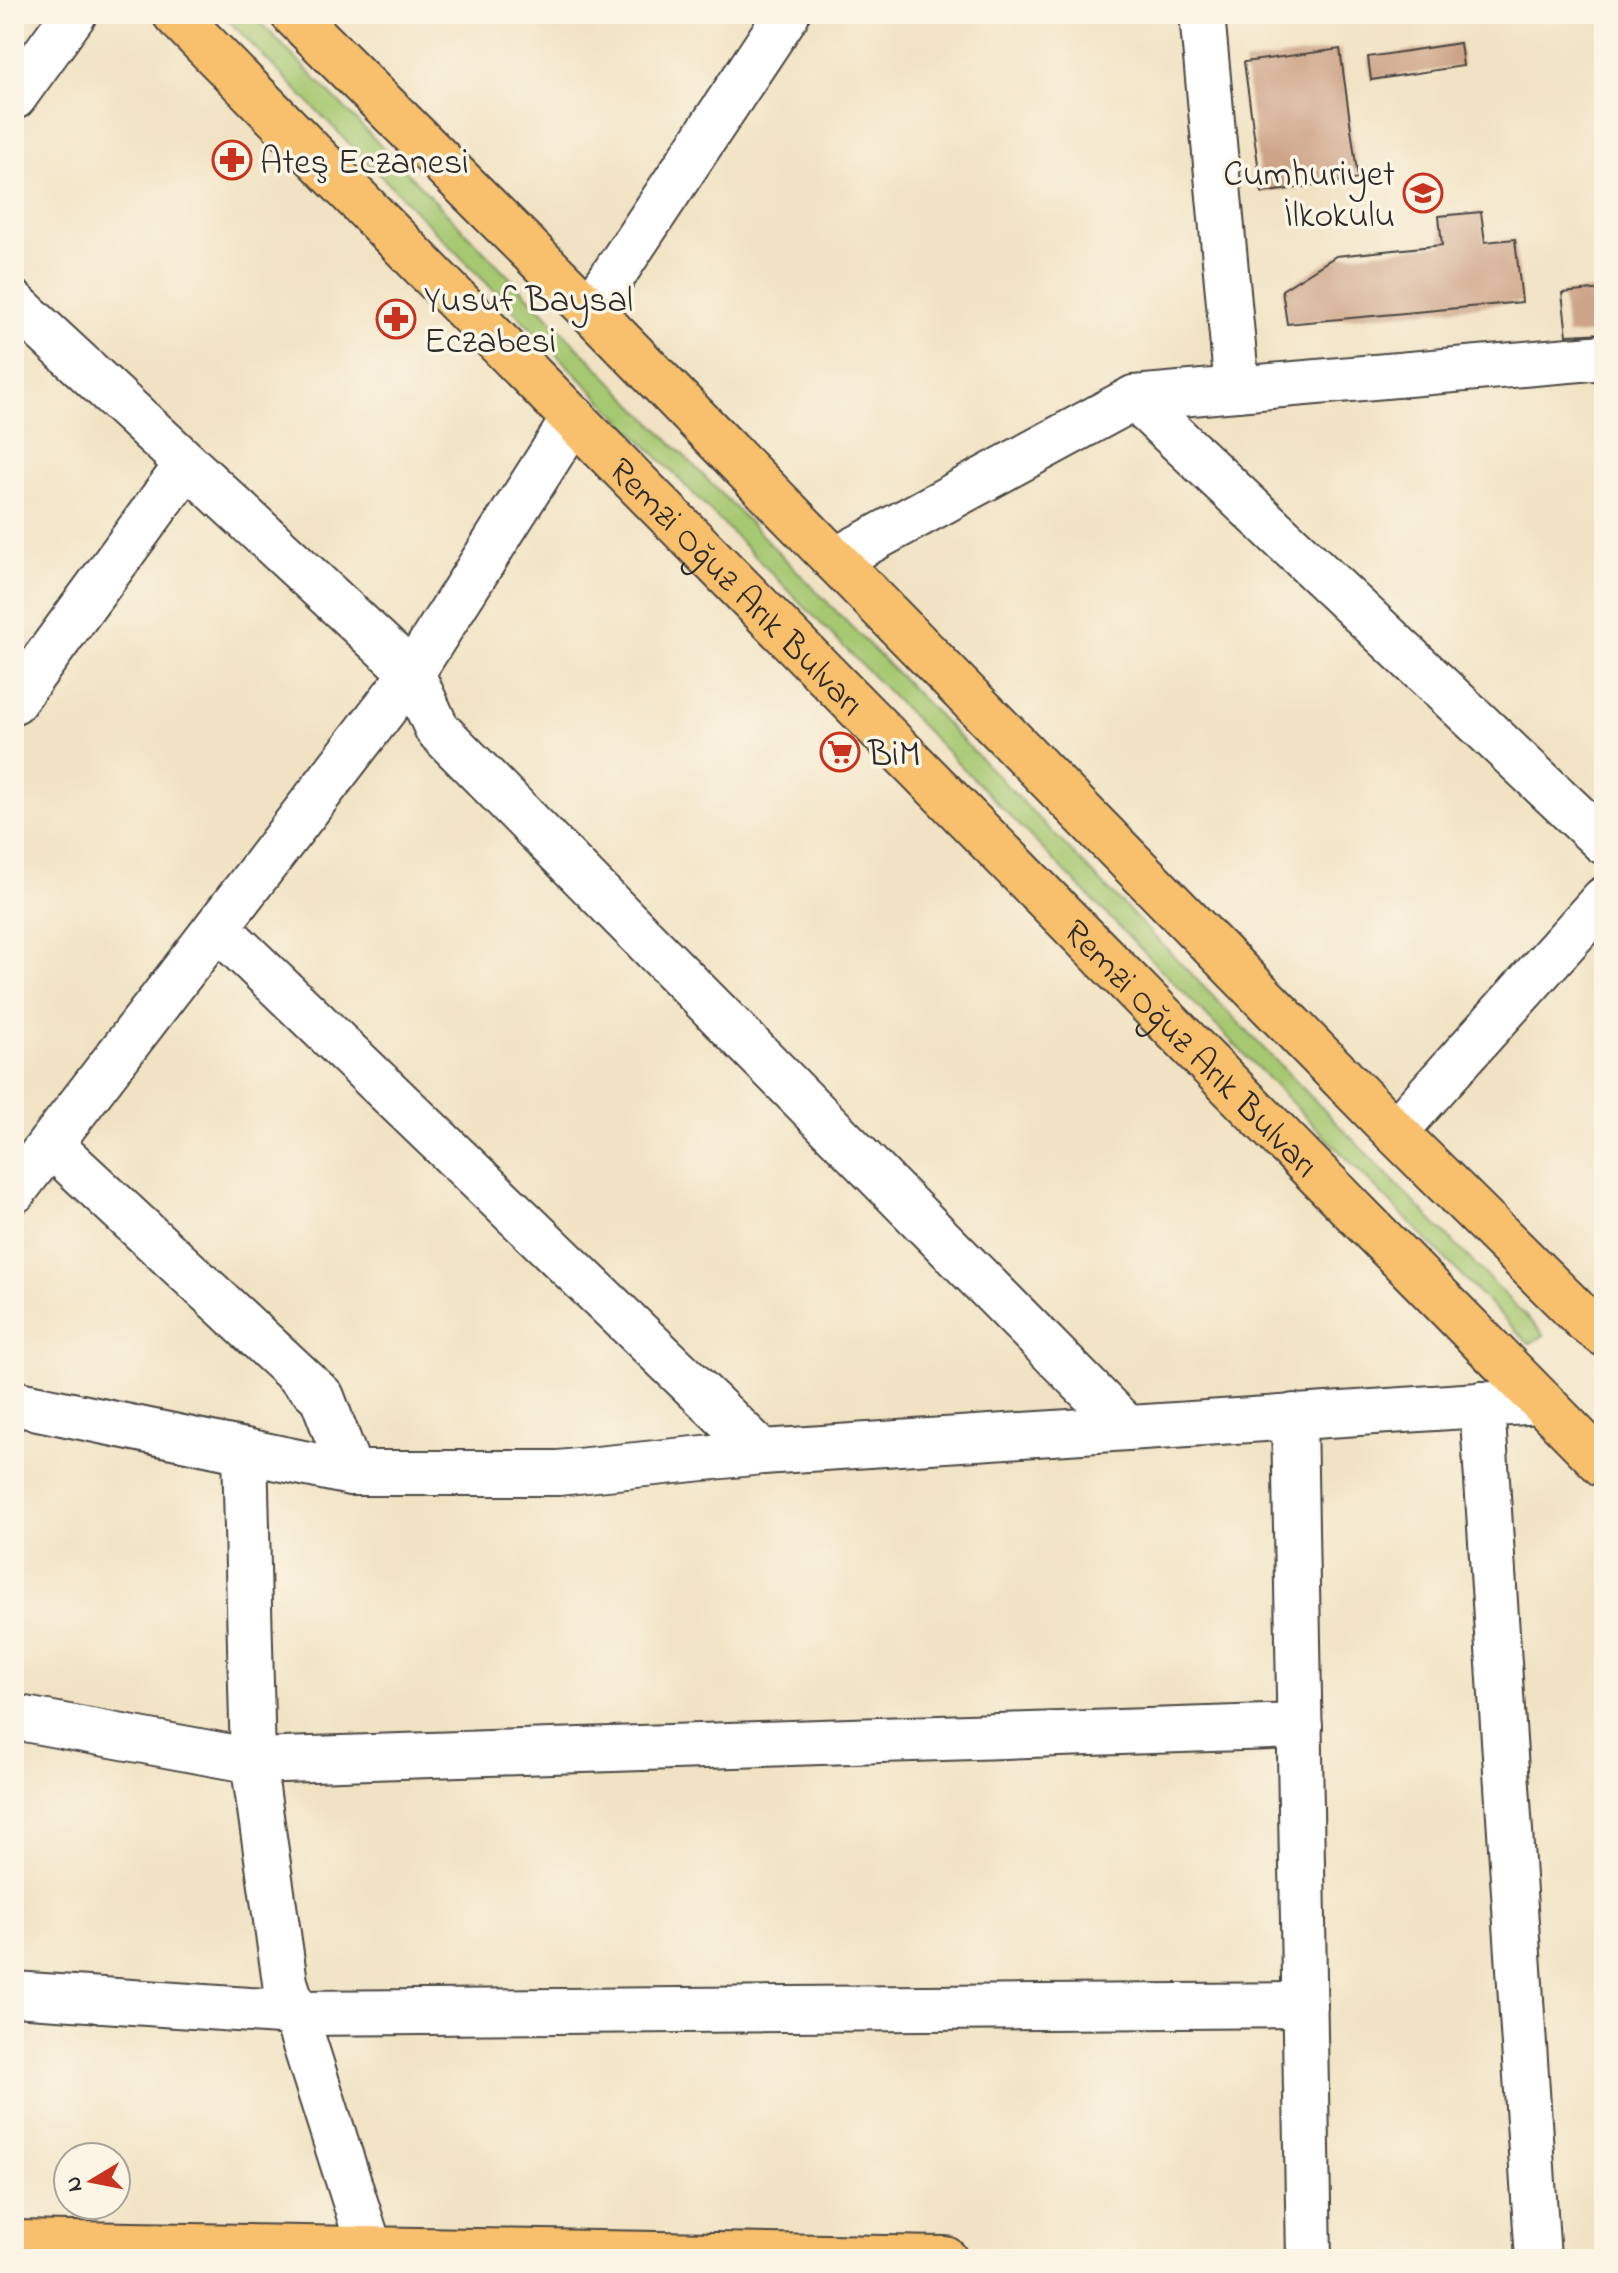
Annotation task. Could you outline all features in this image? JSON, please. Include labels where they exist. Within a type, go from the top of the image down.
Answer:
[{"type":"main road","name":"Remzi Oğuz Arık Bulvarı","points":[[175,14],[1604,1465]]},
{"type":"main road","points":[[293,14],[590,310],[1395,1132],[1585,1320],[1604,1334]]},
{"type":"main road","points":[[14,2243],[945,2259]]},
{"type":"street","points":[[14,97],[74,14]]},
{"type":"street","points":[[590,310],[787,14]]},
{"type":"street","points":[[1202,14],[1237,389]]},
{"type":"street","points":[[14,303],[412,673],[437,729],[1126,1427]]},
{"type":"street","points":[[835,560],[1134,398],[1604,357]]},
{"type":"street","points":[[1134,398],[1604,842]]},
{"type":"street","points":[[14,1191],[412,673],[574,418]]},
{"type":"street","points":[[14,701],[186,466]]},
{"type":"street","points":[[1395,1132],[1604,899]]},
{"type":"street","points":[[217,927],[762,1452]]},
{"type":"street","points":[[50,1144],[322,1397],[351,1473]]},
{"type":"street","points":[[14,1403],[351,1473],[558,1473],[762,1452],[1541,1401]]},
{"type":"street","points":[[1482,1404],[1538,2259]]},
{"type":"street","points":[[1294,1416],[1309,2259]]},
{"type":"street","points":[[245,1451],[253,1761],[285,1982],[370,2249]]},
{"type":"street","points":[[14,1717],[253,1761],[1300,1726]]},
{"type":"street","points":[[14,1994],[295,2013],[1305,2005]]},
{"type":"green space","points":[[222,14],[252,14],[1544,1335],[1529,1344]]},
{"type":"building","points":[[1460,43],[1463,66],[1371,80],[1368,57]]},
{"type":"building","points":[[1340,49],[1358,179],[1262,193],[1244,62]]},
{"type":"building","points":[[1481,212],[1485,242],[1515,239],[1522,302],[1287,324],[1282,290],[1336,256],[1442,245],[1439,216]]},
{"type":"building","points":[[1604,289],[1604,333],[1567,335],[1562,293]]},
{"type":"place","name":"Ateş Eczanesi","points":[[232,160]]},
{"type":"place","name":"Cumhuriyet İlkokulu","points":[[1423,193]]},
{"type":"place","name":"Yusuf Baysal Eczabesi","points":[[396,319]]},
{"type":"place","name":"BiM","points":[[840,752]]}]
